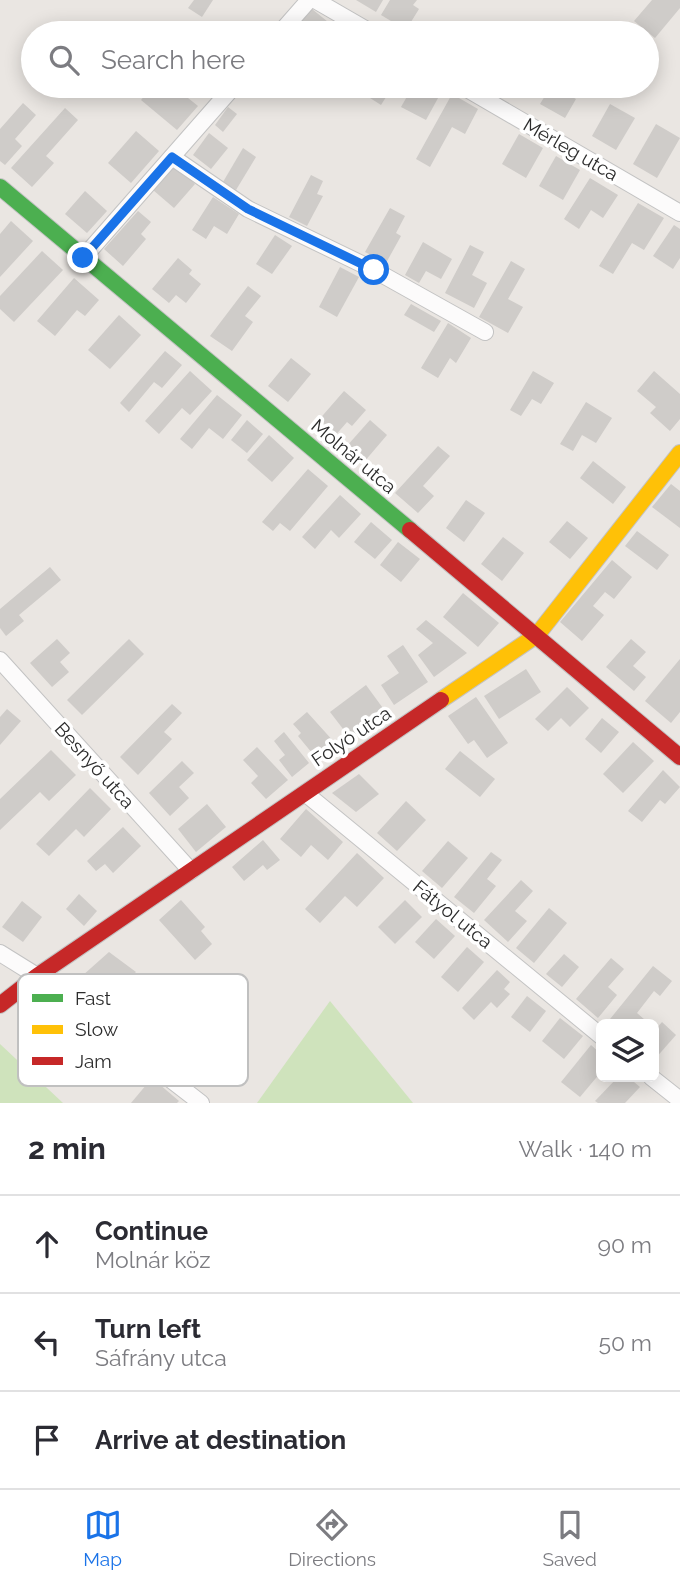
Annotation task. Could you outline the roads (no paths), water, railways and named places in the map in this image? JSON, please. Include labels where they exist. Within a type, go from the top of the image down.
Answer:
[{"type":"street","points":[[291,21],[309,0]]},
{"type":"street","points":[[315,0],[351,21]]},
{"type":"street","points":[[83,258],[224,98]]},
{"type":"street","name":"Mérleg utca","points":[[483,98],[680,213]]},
{"type":"street","points":[[172,157],[248,209],[374,270],[485,332]]},
{"type":"street","name":"Molnár utca","points":[[0,187],[680,757]]},
{"type":"street","name":"Folyó utca","points":[[40,974],[537,635],[680,453]]},
{"type":"street","name":"Besnyő utca","points":[[0,660],[191,871]]},
{"type":"street","name":"Fátyol utca","points":[[305,793],[596,1032]]},
{"type":"street","points":[[0,953],[34,974]]},
{"type":"street","name":"Folyó utca","points":[[0,1005],[18,991]]},
{"type":"street","points":[[657,1082],[680,1100]]},
{"type":"street","points":[[179,1086],[201,1103]]}]
